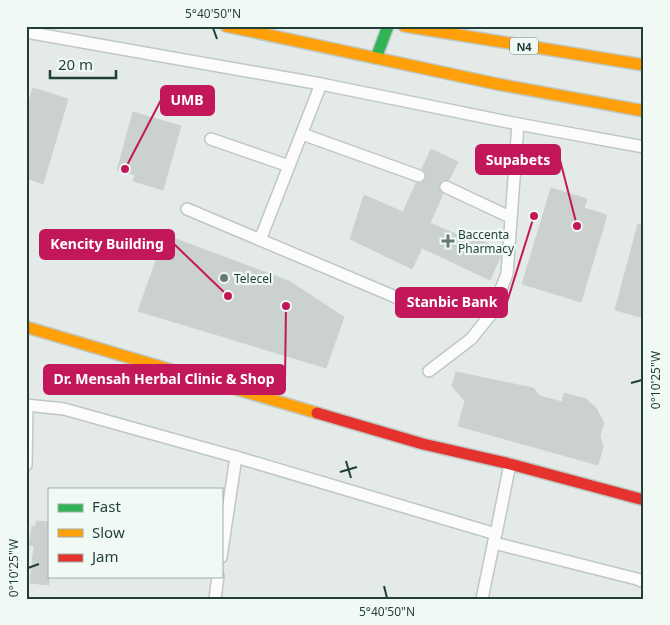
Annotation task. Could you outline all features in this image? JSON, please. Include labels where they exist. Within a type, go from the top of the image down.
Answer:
[{"type":"main road","points":[[226,26],[497,84],[644,111]]},
{"type":"main road","points":[[376,58],[388,26]]},
{"type":"main road","name":"N4","points":[[404,26],[644,65]]},
{"type":"main road","points":[[26,327],[423,444],[510,464],[644,500]]},
{"type":"lane","points":[[26,32],[321,84],[518,124],[644,147]]},
{"type":"lane","points":[[260,240],[321,84]]},
{"type":"lane","points":[[429,371],[471,339],[491,314],[507,274],[518,124]]},
{"type":"lane","points":[[302,134],[419,176]]},
{"type":"lane","points":[[210,139],[289,166]]},
{"type":"lane","points":[[446,187],[510,218]]},
{"type":"lane","points":[[187,209],[398,298]]},
{"type":"lane","points":[[26,465],[27,405],[64,409],[236,458],[495,539],[644,582]]},
{"type":"lane","points":[[222,550],[236,458]]},
{"type":"lane","points":[[482,599],[510,464]]},
{"type":"lane","points":[[215,599],[218,578]]},
{"type":"building","points":[[33,88],[68,99],[43,184],[26,178],[26,110]]},
{"type":"building","points":[[133,112],[181,126],[163,190],[133,181],[135,175],[117,170]]},
{"type":"building","points":[[431,149],[458,162],[449,180],[442,181],[439,184],[440,191],[443,194],[430,223],[470,240],[472,236],[501,250],[501,255],[490,280],[422,248],[412,269],[350,239],[364,195],[403,212],[416,183],[421,183],[426,179],[426,174],[422,169]]},
{"type":"building","points":[[551,188],[587,199],[584,208],[607,215],[581,302],[522,284]]},
{"type":"building","points":[[638,224],[644,225],[644,318],[615,310]]},
{"type":"building","points":[[165,235],[289,281],[344,317],[326,368],[138,311]]},
{"type":"building","points":[[456,372],[533,388],[540,396],[562,402],[564,393],[586,399],[596,408],[604,423],[600,435],[603,447],[598,465],[458,426],[465,401],[452,386]]},
{"type":"building","points":[[36,521],[48,522],[49,585],[30,583],[34,546],[29,545],[32,526],[36,527]]},
{"type":"traffic: fast","points":[[376,58],[388,26]]},
{"type":"traffic: slow","points":[[226,26],[497,84],[644,111]]},
{"type":"traffic: slow","points":[[404,26],[644,65]]},
{"type":"traffic: slow","points":[[26,327],[317,413]]},
{"type":"traffic: jam","points":[[317,413],[423,444],[510,464],[644,500]]},
{"type":"place","name":"UMB","points":[[125,169]]},
{"type":"place","name":"Stanbic Bank","points":[[534,216]]},
{"type":"place","name":"Supabets","points":[[577,226]]},
{"type":"place","name":"Baccenta Pharmacy","points":[[448,241]]},
{"type":"place","name":"Telecel","points":[[224,278]]},
{"type":"place","name":"Kencity Building","points":[[228,296]]},
{"type":"place","name":"Dr. Mensah Herbal Clinic & Shop","points":[[286,306]]}]
